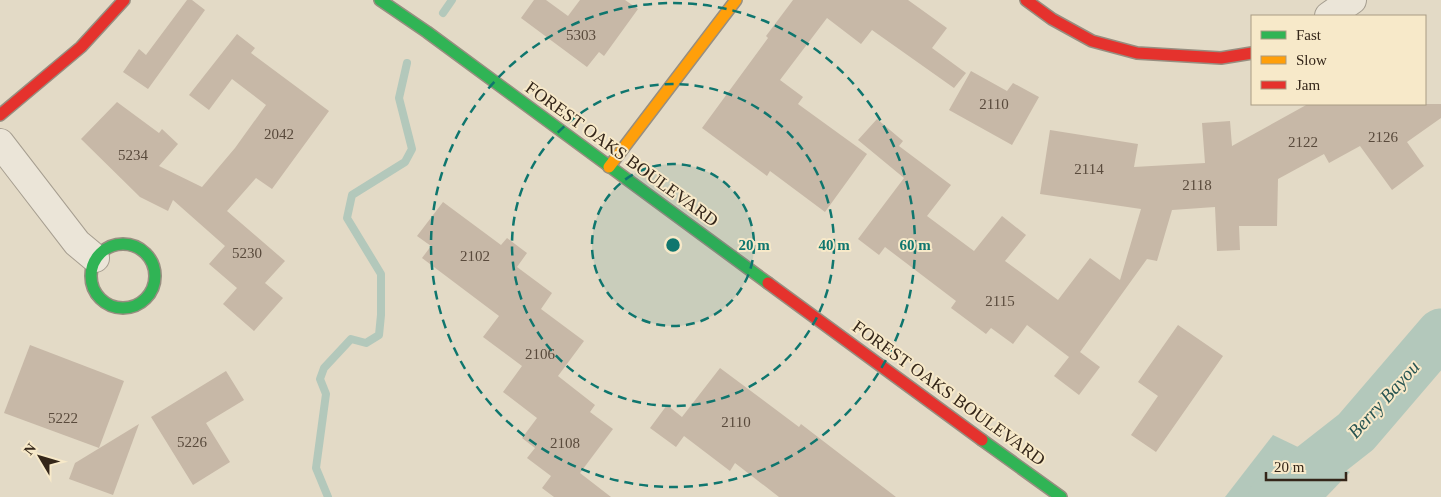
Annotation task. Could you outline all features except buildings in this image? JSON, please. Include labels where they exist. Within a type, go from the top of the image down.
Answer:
[{"type":"street","points":[[0,115],[56,69],[105,24],[124,0]]},
{"type":"street","name":"FOREST OAKS BOULEVARD","points":[[380,0],[427,32],[1061,497]]},
{"type":"street","points":[[609,167],[736,0]]},
{"type":"street","points":[[1026,0],[1052,19],[1092,41],[1137,53],[1221,58],[1251,53]]},
{"type":"street","points":[[1330,15],[1352,0]]},
{"type":"street","points":[[0,143],[77,244],[95,258]]},
{"type":"street","points":[[122,243],[141,249],[149,257],[155,276],[153,287],[148,296],[130,308],[108,305],[93,290],[91,268],[95,258],[111,246],[122,243]]},
{"type":"shaded area","points":[[1273,435],[1350,472],[1326,497],[1225,497]]},
{"type":"waterway","points":[[443,13],[452,0]]},
{"type":"waterway","points":[[328,497],[316,468],[326,394],[320,379],[324,368],[351,339],[366,343],[379,335],[381,315],[381,274],[347,218],[352,195],[405,162],[412,149],[399,98],[407,63]]},
{"type":"waterway","name":"Berry Bayou","points":[[1273,497],[1356,432],[1441,333]]},
{"type":"traffic: fast","points":[[380,0],[427,32],[768,283]]},
{"type":"traffic: fast","points":[[123,244],[135,246],[146,253],[153,264],[155,276],[153,288],[146,299],[135,306],[123,308],[111,306],[100,299],[93,288],[91,276],[93,264],[100,253],[111,246],[123,244]]},
{"type":"traffic: fast","points":[[982,440],[1061,497]]},
{"type":"traffic: slow","points":[[609,167],[736,0]]},
{"type":"traffic: jam","points":[[0,115],[81,47],[124,0]]},
{"type":"traffic: jam","points":[[1026,0],[1052,19],[1092,41],[1137,53],[1221,58],[1251,53]]},
{"type":"traffic: jam","points":[[768,283],[982,440]]}]
